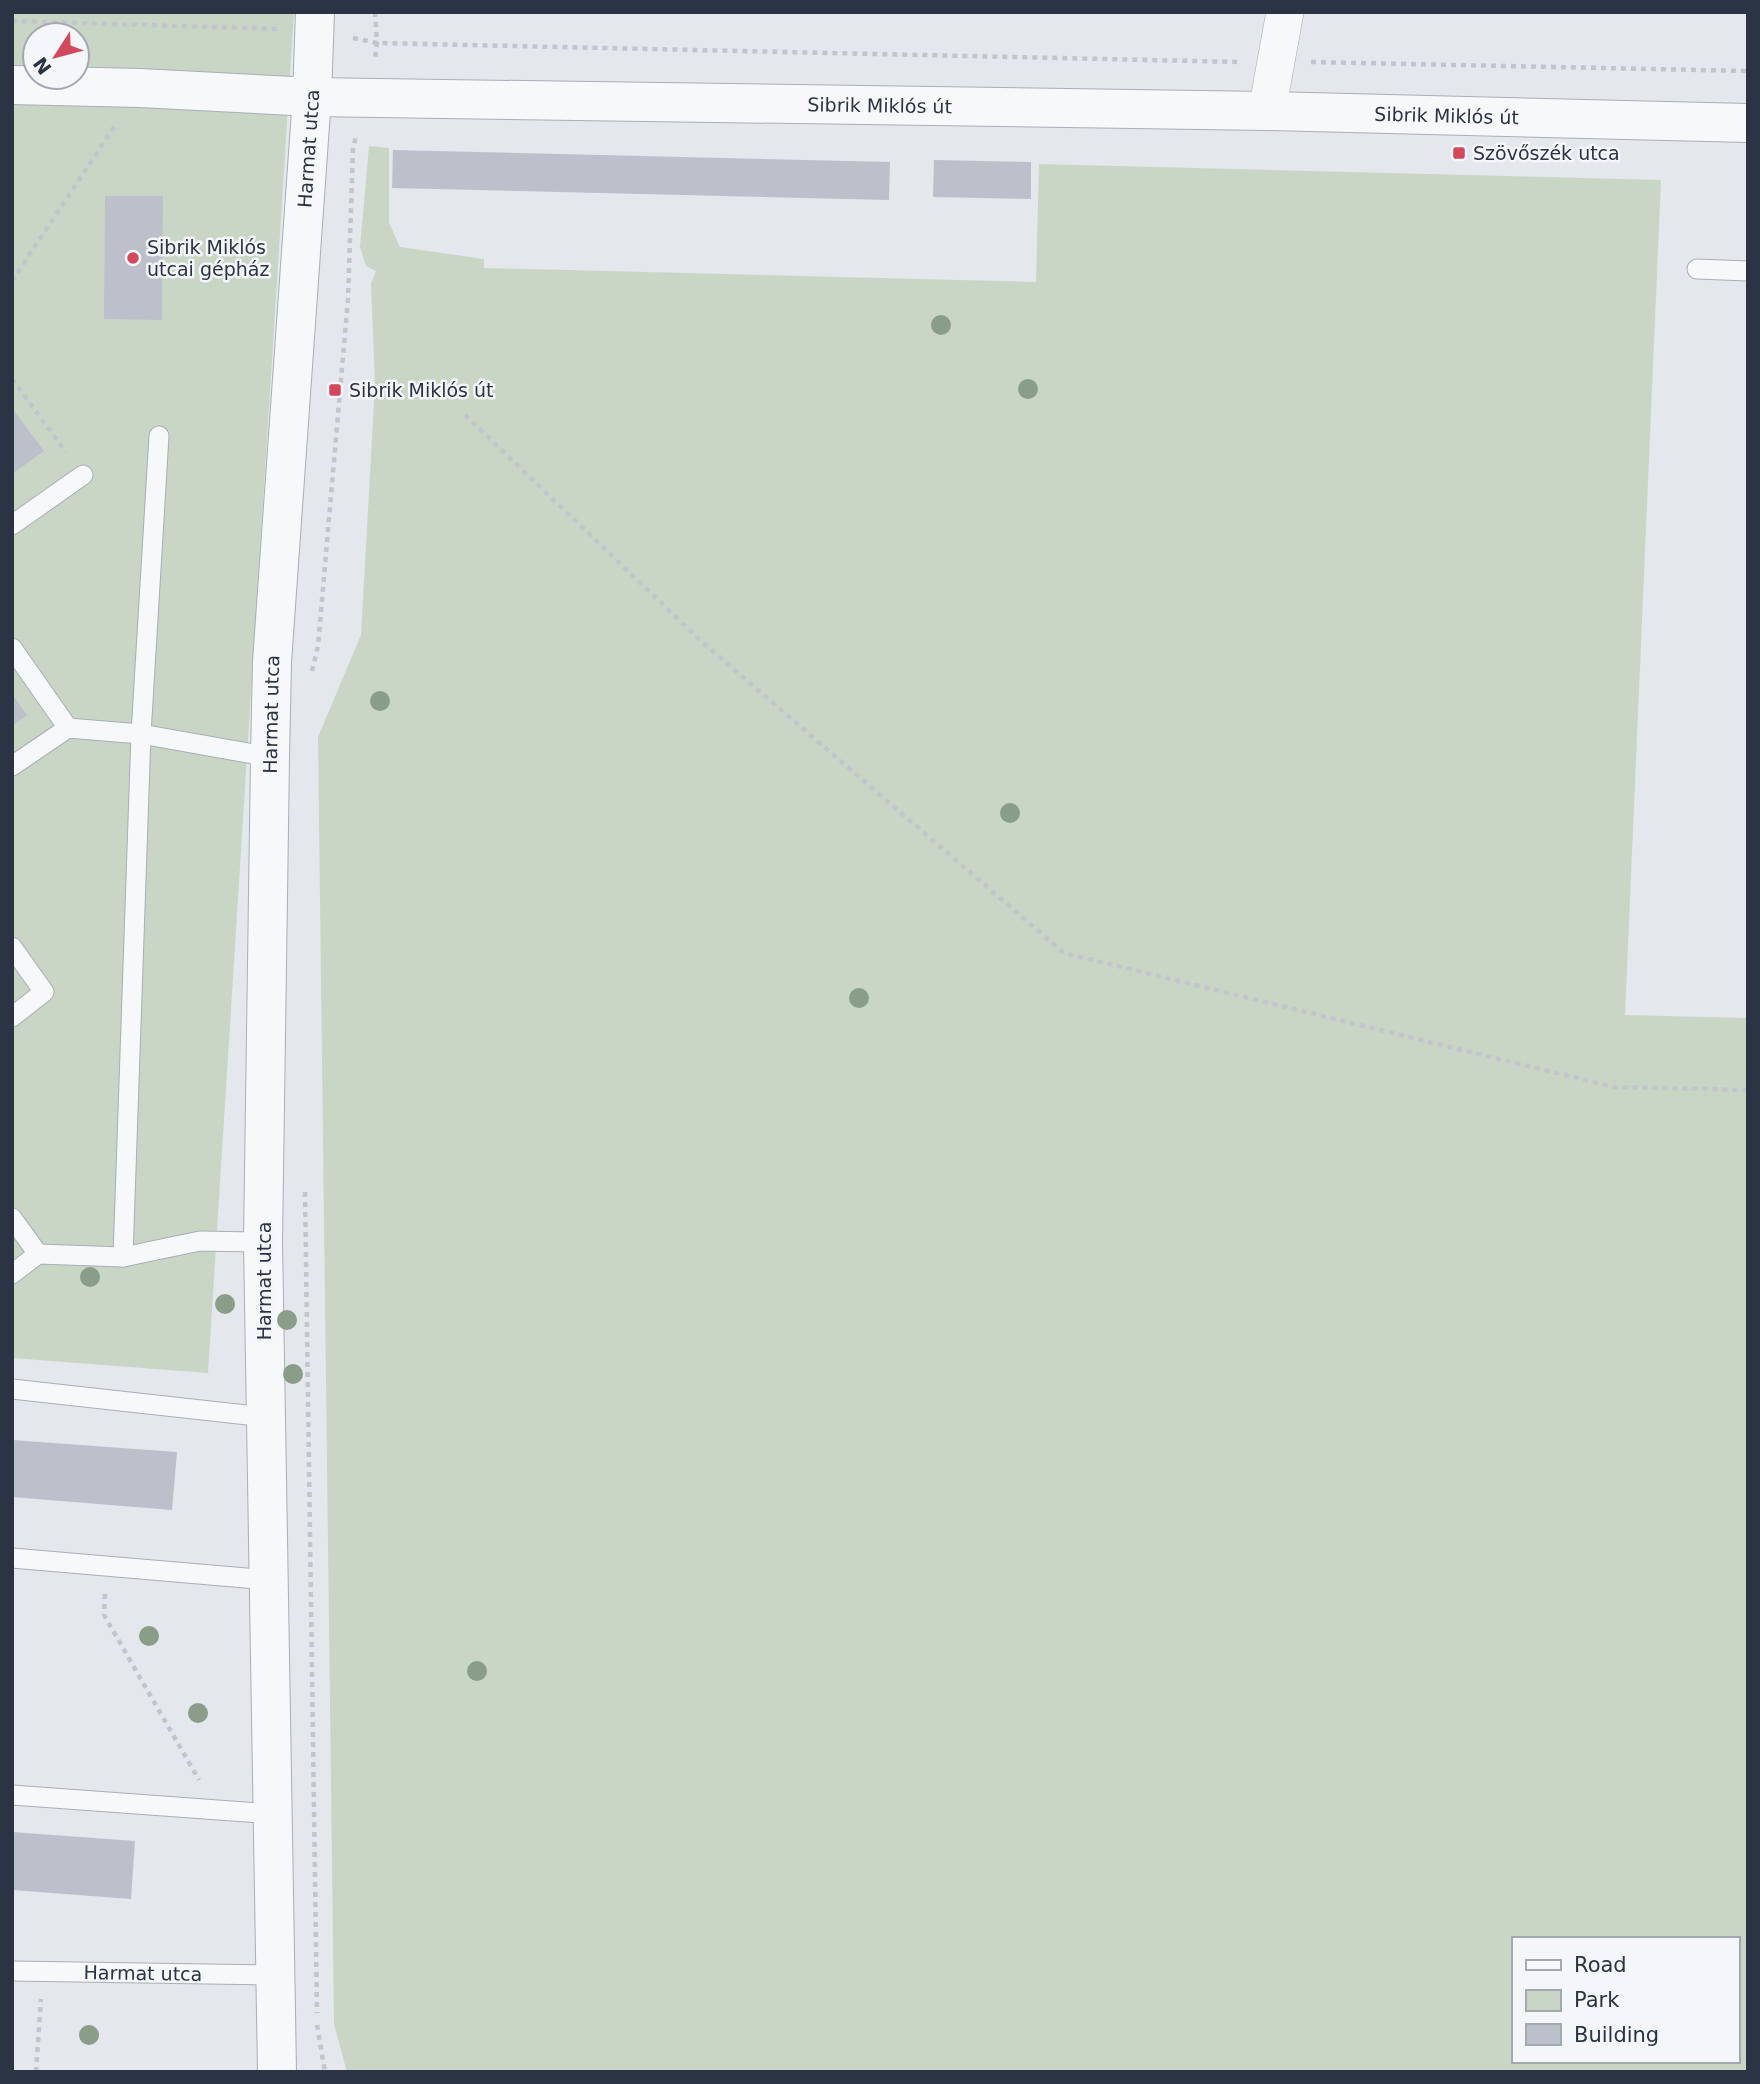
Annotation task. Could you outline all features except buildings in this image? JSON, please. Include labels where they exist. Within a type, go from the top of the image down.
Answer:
[{"type":"street","points":[[1267,111],[1285,12]]},
{"type":"street","name":"Harmat utca","points":[[276,2072],[263,1242],[272,648],[312,97],[314,21]]},
{"type":"street","name":"Sibrik Miklós út","points":[[12,85],[140,88],[312,97],[1267,111],[1748,123]]},
{"type":"lane","points":[[1697,269],[1748,271]]},
{"type":"lane","points":[[123,1257],[141,734],[159,436]]},
{"type":"lane","points":[[12,525],[83,475]]},
{"type":"lane","points":[[12,648],[68,729]]},
{"type":"lane","points":[[12,766],[68,729],[141,734],[270,757]]},
{"type":"lane","points":[[12,947],[44,992],[12,1017]]},
{"type":"lane","points":[[12,1218],[38,1255]]},
{"type":"lane","points":[[12,1274],[38,1255],[123,1257],[200,1241],[263,1242]]},
{"type":"lane","points":[[12,1389],[265,1417]]},
{"type":"lane","points":[[12,1558],[269,1580]]},
{"type":"lane","points":[[12,1795],[272,1814]]},
{"type":"lane","name":"Harmat utca","points":[[12,1970],[43,1973],[274,1975]]},
{"type":"path","points":[[309,684],[318,646],[348,299],[353,149],[358,124],[369,98],[377,43],[375,12]]},
{"type":"path","points":[[12,21],[314,21],[377,43],[1748,71]]},
{"type":"path","points":[[12,281],[140,88]]},
{"type":"path","points":[[12,379],[83,475]]},
{"type":"path","points":[[465,415],[702,642],[1065,953],[1614,1087],[1748,1090]]},
{"type":"path","points":[[305,1181],[317,2023],[325,2072]]},
{"type":"path","points":[[106,1567],[104,1615],[218,1811]]},
{"type":"path","points":[[36,2072],[43,1973]]},
{"type":"green space","points":[[12,12],[294,12],[208,1373],[12,1358]]},
{"type":"green space","points":[[369,146],[389,148],[389,223],[400,247],[484,259],[484,268],[1036,282],[1039,164],[1661,180],[1625,1015],[1748,1018],[1748,2072],[347,2072],[334,2024],[318,737],[361,635],[375,385],[371,283],[376,271],[366,266],[360,247]]},
{"type":"place","name":"Szövőszék utca","points":[[1459,153]]},
{"type":"place","name":"Sibrik Miklós utcai gépház","points":[[133,258]]},
{"type":"place","name":"Sibrik Miklós út","points":[[335,390]]}]
